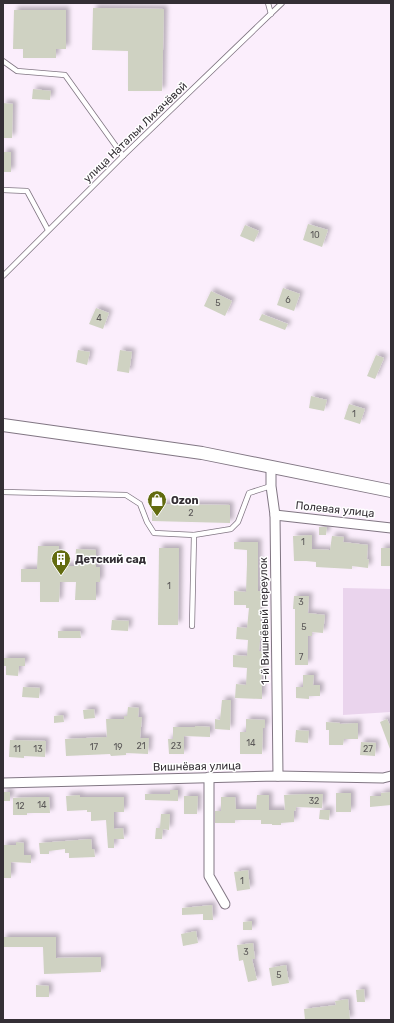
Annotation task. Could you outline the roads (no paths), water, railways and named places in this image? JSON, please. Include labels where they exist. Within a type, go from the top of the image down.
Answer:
[{"type":"street","points":[[3,425],[202,453],[271,466],[391,492]]},
{"type":"street","name":"1-й Вишнёвый переулок","points":[[271,466],[271,486],[275,515],[278,776]]},
{"type":"street","name":"Полевая улица","points":[[275,515],[391,528]]},
{"type":"street","name":"Вишнёвая улица","points":[[3,783],[209,777],[278,776],[383,778],[391,776]]},
{"type":"street","points":[[209,777],[208,876],[226,904]]},
{"type":"lane","points":[[268,3],[271,14]]},
{"type":"lane","name":"улица Натальи Лихачёвой","points":[[3,276],[123,156],[282,3]]},
{"type":"lane","points":[[3,61],[16,71],[65,74],[123,156]]},
{"type":"lane","points":[[3,190],[27,191],[48,230]]},
{"type":"lane","points":[[3,492],[126,495],[140,504],[147,522],[154,533],[194,536],[232,529],[238,522],[249,493],[271,486]]},
{"type":"lane","points":[[192,626],[194,536]]},
{"type":"place","name":"Ozon","points":[[157,517]]},
{"type":"place","name":"Детский сад","points":[[61,576]]}]
